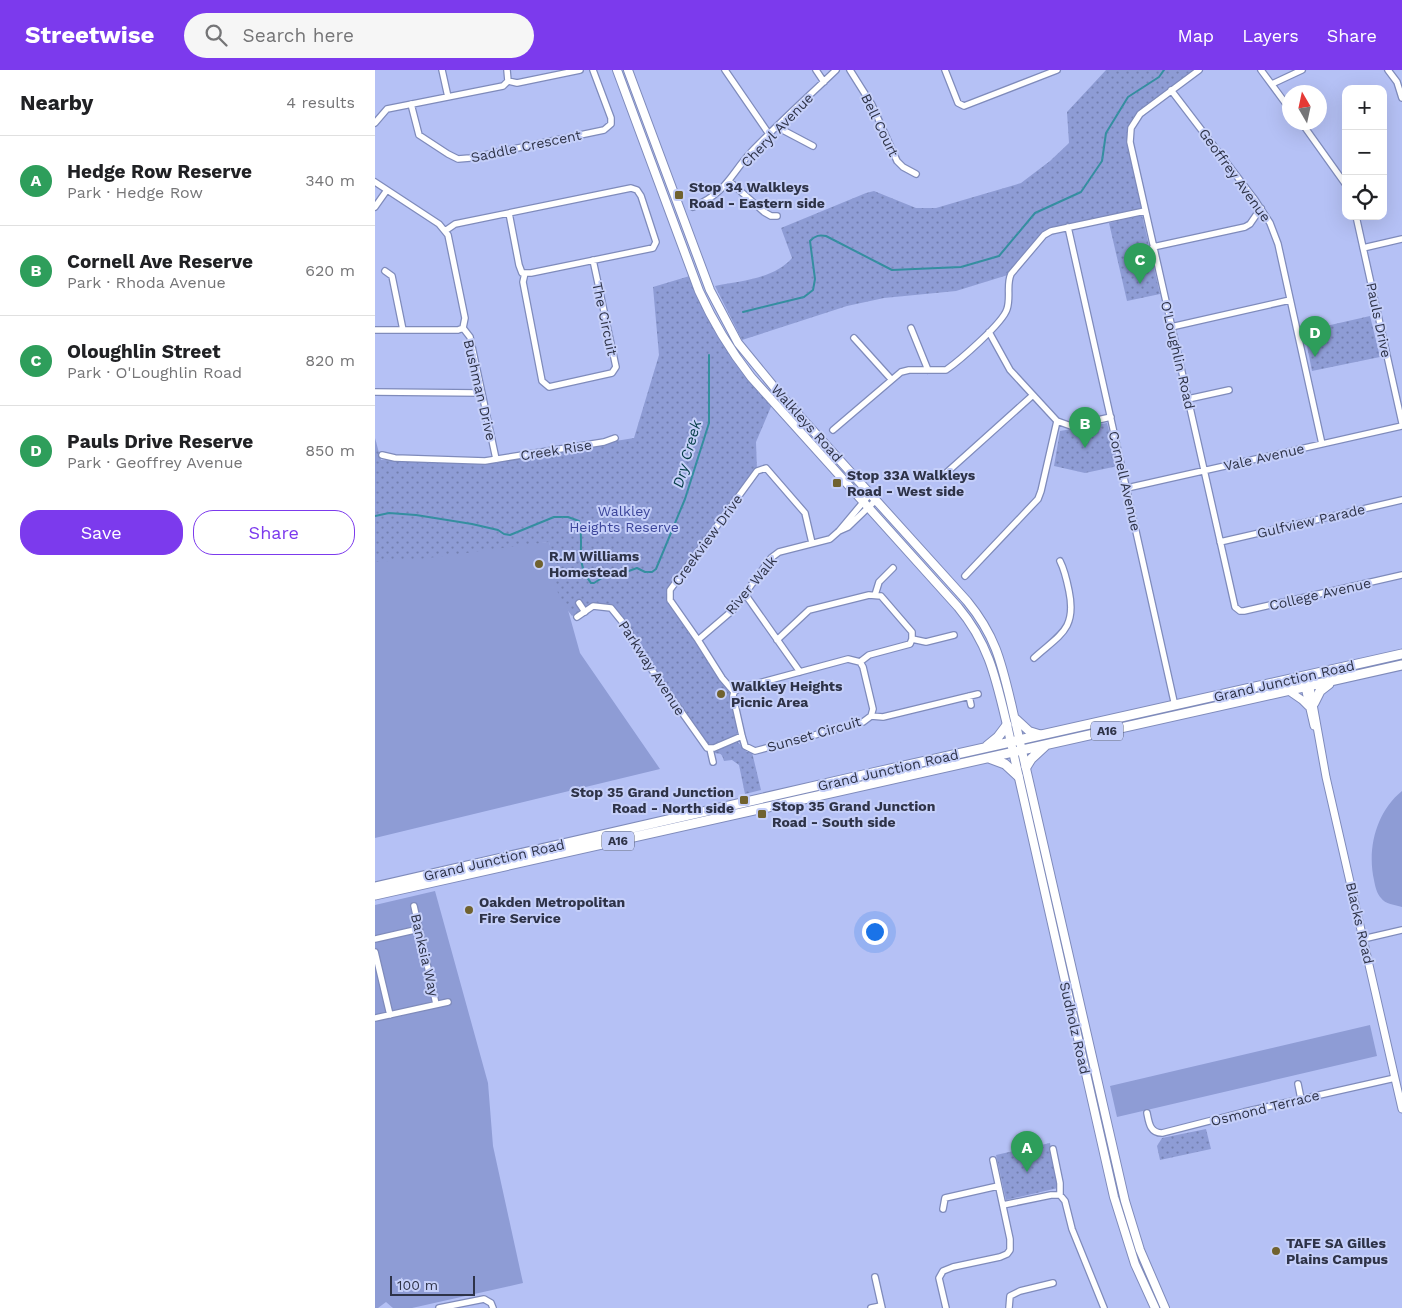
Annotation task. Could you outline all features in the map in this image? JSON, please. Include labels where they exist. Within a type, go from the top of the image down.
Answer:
[{"type":"highway","name":"Grand Junction Road","points":[[1046,740],[1175,706],[1402,654]]},
{"type":"highway","name":"Grand Junction Road","points":[[375,887],[1016,746],[1177,716],[1402,665]]},
{"type":"highway","points":[[1312,706],[1320,691],[1333,681]]},
{"type":"highway","points":[[1175,706],[1177,716]]},
{"type":"highway","points":[[1007,724],[985,753],[1005,764],[1018,776]]},
{"type":"highway","points":[[1026,767],[1046,740]]},
{"type":"highway","name":"Grand Junction Road","points":[[375,895],[985,753]]},
{"type":"highway","points":[[426,876],[434,882]]},
{"type":"main road","name":"Walkleys Road","points":[[617,70],[699,291],[721,335],[751,378],[958,607],[975,629],[984,646],[1007,724],[1016,746]]},
{"type":"main road","name":"Walkleys Road","points":[[628,70],[710,290],[729,328],[759,370],[967,601],[984,624],[1000,660],[1015,718],[1016,746]]},
{"type":"main road","points":[[1015,718],[1029,731],[1046,740]]},
{"type":"main road","name":"Sudholz Road","points":[[1016,746],[1026,767],[1125,1201],[1140,1250],[1165,1308]]},
{"type":"main road","name":"Sudholz Road","points":[[1016,746],[1018,776],[1114,1197],[1135,1264],[1155,1308]]},
{"type":"street","points":[[443,70],[448,97]]},
{"type":"street","points":[[375,123],[387,109],[503,86],[508,80],[507,70]]},
{"type":"street","points":[[508,80],[517,83],[580,70]]},
{"type":"street","name":"Saddle Crescent","points":[[411,104],[419,135],[459,159],[470,158],[604,130],[611,124],[611,118],[593,70]]},
{"type":"street","points":[[725,70],[769,134]]},
{"type":"street","points":[[816,70],[824,82]]},
{"type":"street","name":"Cheryl Avenue","points":[[693,207],[709,199],[729,181],[753,150],[836,70]]},
{"type":"street","name":"Bell Court","points":[[850,70],[872,105],[897,160],[903,167],[916,174]]},
{"type":"street","points":[[945,70],[957,100],[960,105],[964,106],[1057,70]]},
{"type":"street","name":"O'Loughlin Road","points":[[1199,70],[1140,114],[1133,125],[1130,142],[1134,167],[1187,399],[1234,604],[1237,610]]},
{"type":"street","points":[[1261,70],[1282,98]]},
{"type":"street","points":[[1272,84],[1302,70]]},
{"type":"street","points":[[1387,70],[1397,82],[1402,98]]},
{"type":"street","name":"Geoffrey Avenue","points":[[1171,90],[1261,208],[1275,236],[1322,444]]},
{"type":"street","points":[[777,127],[813,146]]},
{"type":"street","points":[[1307,130],[1342,179]]},
{"type":"street","points":[[729,181],[764,212],[771,216],[777,216]]},
{"type":"street","points":[[375,182],[439,224],[445,231],[455,224],[631,188],[637,190],[656,242],[653,248],[525,273],[522,272],[519,265],[509,213]]},
{"type":"street","points":[[375,207],[387,190]]},
{"type":"street","points":[[1153,247],[1245,227],[1261,208]]},
{"type":"street","points":[[833,430],[903,370],[940,371],[949,368],[989,332],[1002,319],[1008,308],[1010,298],[1008,280],[1012,272],[1044,235],[1051,231],[1145,211]]},
{"type":"street","name":"Pauls Drive","points":[[1358,220],[1402,424]]},
{"type":"street","name":"Cornell Avenue","points":[[1068,227],[1175,706]]},
{"type":"street","name":"Bushman Drive","points":[[445,231],[450,244],[465,318],[463,328],[470,337],[496,459]]},
{"type":"street","points":[[1363,248],[1402,239]]},
{"type":"street","name":"The Circuit","points":[[525,273],[523,282],[542,381],[549,387],[612,373],[615,366],[593,260]]},
{"type":"street","points":[[385,271],[392,276],[403,330]]},
{"type":"street","points":[[1171,327],[1290,300]]},
{"type":"street","points":[[375,330],[458,330],[463,328]]},
{"type":"street","points":[[911,328],[928,370]]},
{"type":"street","points":[[989,332],[1010,370],[1057,421],[1071,426],[1111,417]]},
{"type":"street","points":[[854,338],[891,379]]},
{"type":"street","points":[[1187,399],[1229,390]]},
{"type":"street","points":[[375,392],[481,393]]},
{"type":"street","points":[[945,474],[1033,395]]},
{"type":"street","points":[[965,576],[1037,499],[1041,491],[1057,421]]},
{"type":"street","name":"Vale Avenue","points":[[1127,488],[1402,424]]},
{"type":"street","name":"Creek Rise","points":[[382,455],[395,458],[485,461],[604,442],[615,438]]},
{"type":"street","name":"Creekview Drive","points":[[734,692],[722,678],[670,600],[670,590],[757,471],[766,468],[805,513],[812,543]]},
{"type":"street","name":"River Walk","points":[[698,640],[733,610],[771,558],[779,552],[830,539],[873,497]]},
{"type":"street","name":"Gulfview Parade","points":[[1220,542],[1402,500]]},
{"type":"street","points":[[1034,658],[1064,630],[1071,618],[1072,605],[1065,572],[1060,561]]},
{"type":"street","points":[[875,595],[879,582],[893,568]]},
{"type":"street","name":"College Avenue","points":[[1237,610],[1244,611],[1402,576]]},
{"type":"street","points":[[745,594],[800,672]]},
{"type":"street","points":[[713,762],[711,749],[741,736],[733,696],[734,692],[740,688],[849,659],[860,662],[869,655],[910,644],[912,632],[885,599],[881,596],[869,595],[809,610],[777,640]]},
{"type":"street","points":[[579,603],[585,612]]},
{"type":"street","name":"Parkway Avenue","points":[[577,617],[593,606],[611,608],[627,629],[635,646],[698,737],[707,748],[711,749]]},
{"type":"street","points":[[912,639],[926,642],[954,635]]},
{"type":"street","name":"Sunset Circuit","points":[[741,736],[745,746],[755,751],[863,722],[871,716],[873,709],[863,667],[860,662]]},
{"type":"street","name":"Blacks Road","points":[[1306,677],[1402,1109]]},
{"type":"street","points":[[1289,691],[1312,706]]},
{"type":"street","points":[[871,716],[883,717],[978,694]]},
{"type":"street","points":[[969,696],[971,705]]},
{"type":"street","name":"Banksia Way","points":[[414,906],[436,1004]]},
{"type":"street","points":[[375,939],[419,929]]},
{"type":"street","points":[[1363,938],[1402,930]]},
{"type":"street","points":[[375,952],[378,980],[390,1015]]},
{"type":"street","points":[[375,1018],[448,1002]]},
{"type":"street","name":"Osmond Terrace","points":[[1147,1113],[1150,1126],[1154,1131],[1162,1133],[1395,1078]]},
{"type":"street","points":[[1297,1084],[1301,1099]]},
{"type":"street","points":[[1053,1148],[1060,1184],[1060,1195],[1065,1202],[1072,1229],[1104,1308]]},
{"type":"street","points":[[946,1308],[939,1278],[943,1271],[1000,1257],[1007,1254],[1010,1250],[1010,1238],[993,1160]]},
{"type":"street","points":[[943,1209],[945,1198],[998,1186]]},
{"type":"street","points":[[1003,1205],[1051,1195],[1060,1195]]},
{"type":"street","points":[[871,1308],[882,1307],[875,1277]]},
{"type":"street","points":[[1009,1308],[1010,1296],[1019,1291],[1053,1283]]},
{"type":"street","points":[[439,1308],[484,1299],[491,1303],[493,1308]]},
{"type":"green space","points":[[1106,70],[1199,70],[1140,114],[1130,139],[1145,211],[1049,232],[1011,274],[956,291],[884,298],[847,306],[742,340],[715,286],[766,275],[785,265],[792,258],[781,228],[874,191],[916,208],[936,208],[1021,183],[1050,161],[1069,143],[1067,112]]},
{"type":"green space","points":[[1142,215],[1160,294],[1127,301],[1109,223]]},
{"type":"green space","name":"Walkley Heights Reserve","points":[[693,275],[726,343],[773,402],[756,442],[757,471],[670,590],[670,600],[734,692],[736,737],[714,746],[707,744],[635,646],[628,629],[611,608],[593,606],[572,616],[559,599],[549,542],[421,559],[375,562],[375,438],[381,460],[486,462],[634,438],[659,355],[653,287]]},
{"type":"green space","points":[[1370,316],[1380,357],[1312,371],[1304,331]]},
{"type":"green space","points":[[1107,423],[1118,466],[1085,473],[1054,466],[1060,431]]},
{"type":"green space","points":[[549,542],[580,653],[660,769],[375,838],[375,558]]},
{"type":"green space","points":[[737,741],[747,752],[752,752],[761,790],[745,794],[739,765],[732,760],[724,761],[721,754],[713,752]]},
{"type":"green space","points":[[1402,791],[1402,907],[1385,902],[1378,894],[1372,868],[1372,856],[1373,844],[1380,820],[1386,809]]},
{"type":"green space","points":[[435,891],[488,1083],[493,1146],[523,1283],[412,1308],[393,1308],[386,1302],[375,1308],[375,905]]},
{"type":"green space","points":[[1370,1025],[1377,1056],[1117,1117],[1110,1086]]},
{"type":"green space","points":[[1206,1129],[1211,1149],[1160,1160],[1157,1146],[1162,1138]]},
{"type":"green space","points":[[1050,1143],[1058,1188],[1006,1200],[996,1155]]},
{"type":"waterway","name":"Dry Creek","points":[[743,312],[804,297],[813,290],[815,279],[810,241],[818,236],[826,236],[892,270],[961,267],[999,256],[1035,213],[1081,192],[1102,161],[1106,133],[1128,97],[1159,77],[1164,70]]},
{"type":"waterway","name":"Dry Creek","points":[[375,516],[389,513],[416,515],[472,524],[510,535],[554,517],[568,517],[579,521],[581,529],[581,560],[591,583],[613,571],[626,572],[637,568],[645,572],[652,572],[656,569],[685,499],[709,423],[709,355]]},
{"type":"place","name":"Stop 34 Walkleys Road - Eastern side","points":[[679,195]]},
{"type":"place","name":"Oloughlin Street","points":[[1140,284]]},
{"type":"place","name":"Pauls Drive Reserve","points":[[1315,357]]},
{"type":"place","name":"Cornell Ave Reserve","points":[[1085,448]]},
{"type":"place","name":"Stop 33A Walkleys Road - West side","points":[[837,483]]},
{"type":"place","name":"R.M Williams Homestead","points":[[539,564]]},
{"type":"place","name":"Walkley Heights Picnic Area","points":[[721,694]]},
{"type":"place","name":"Stop 35 Grand Junction Road - North side","points":[[744,800]]},
{"type":"place","name":"Stop 35 Grand Junction Road - South side","points":[[762,814]]},
{"type":"place","name":"Oakden Metropolitan Fire Service","points":[[469,910]]},
{"type":"place","name":"Hedge Row Reserve","points":[[1027,1172]]},
{"type":"place","name":"TAFE SA Gilles Plains Campus","points":[[1276,1251]]}]
